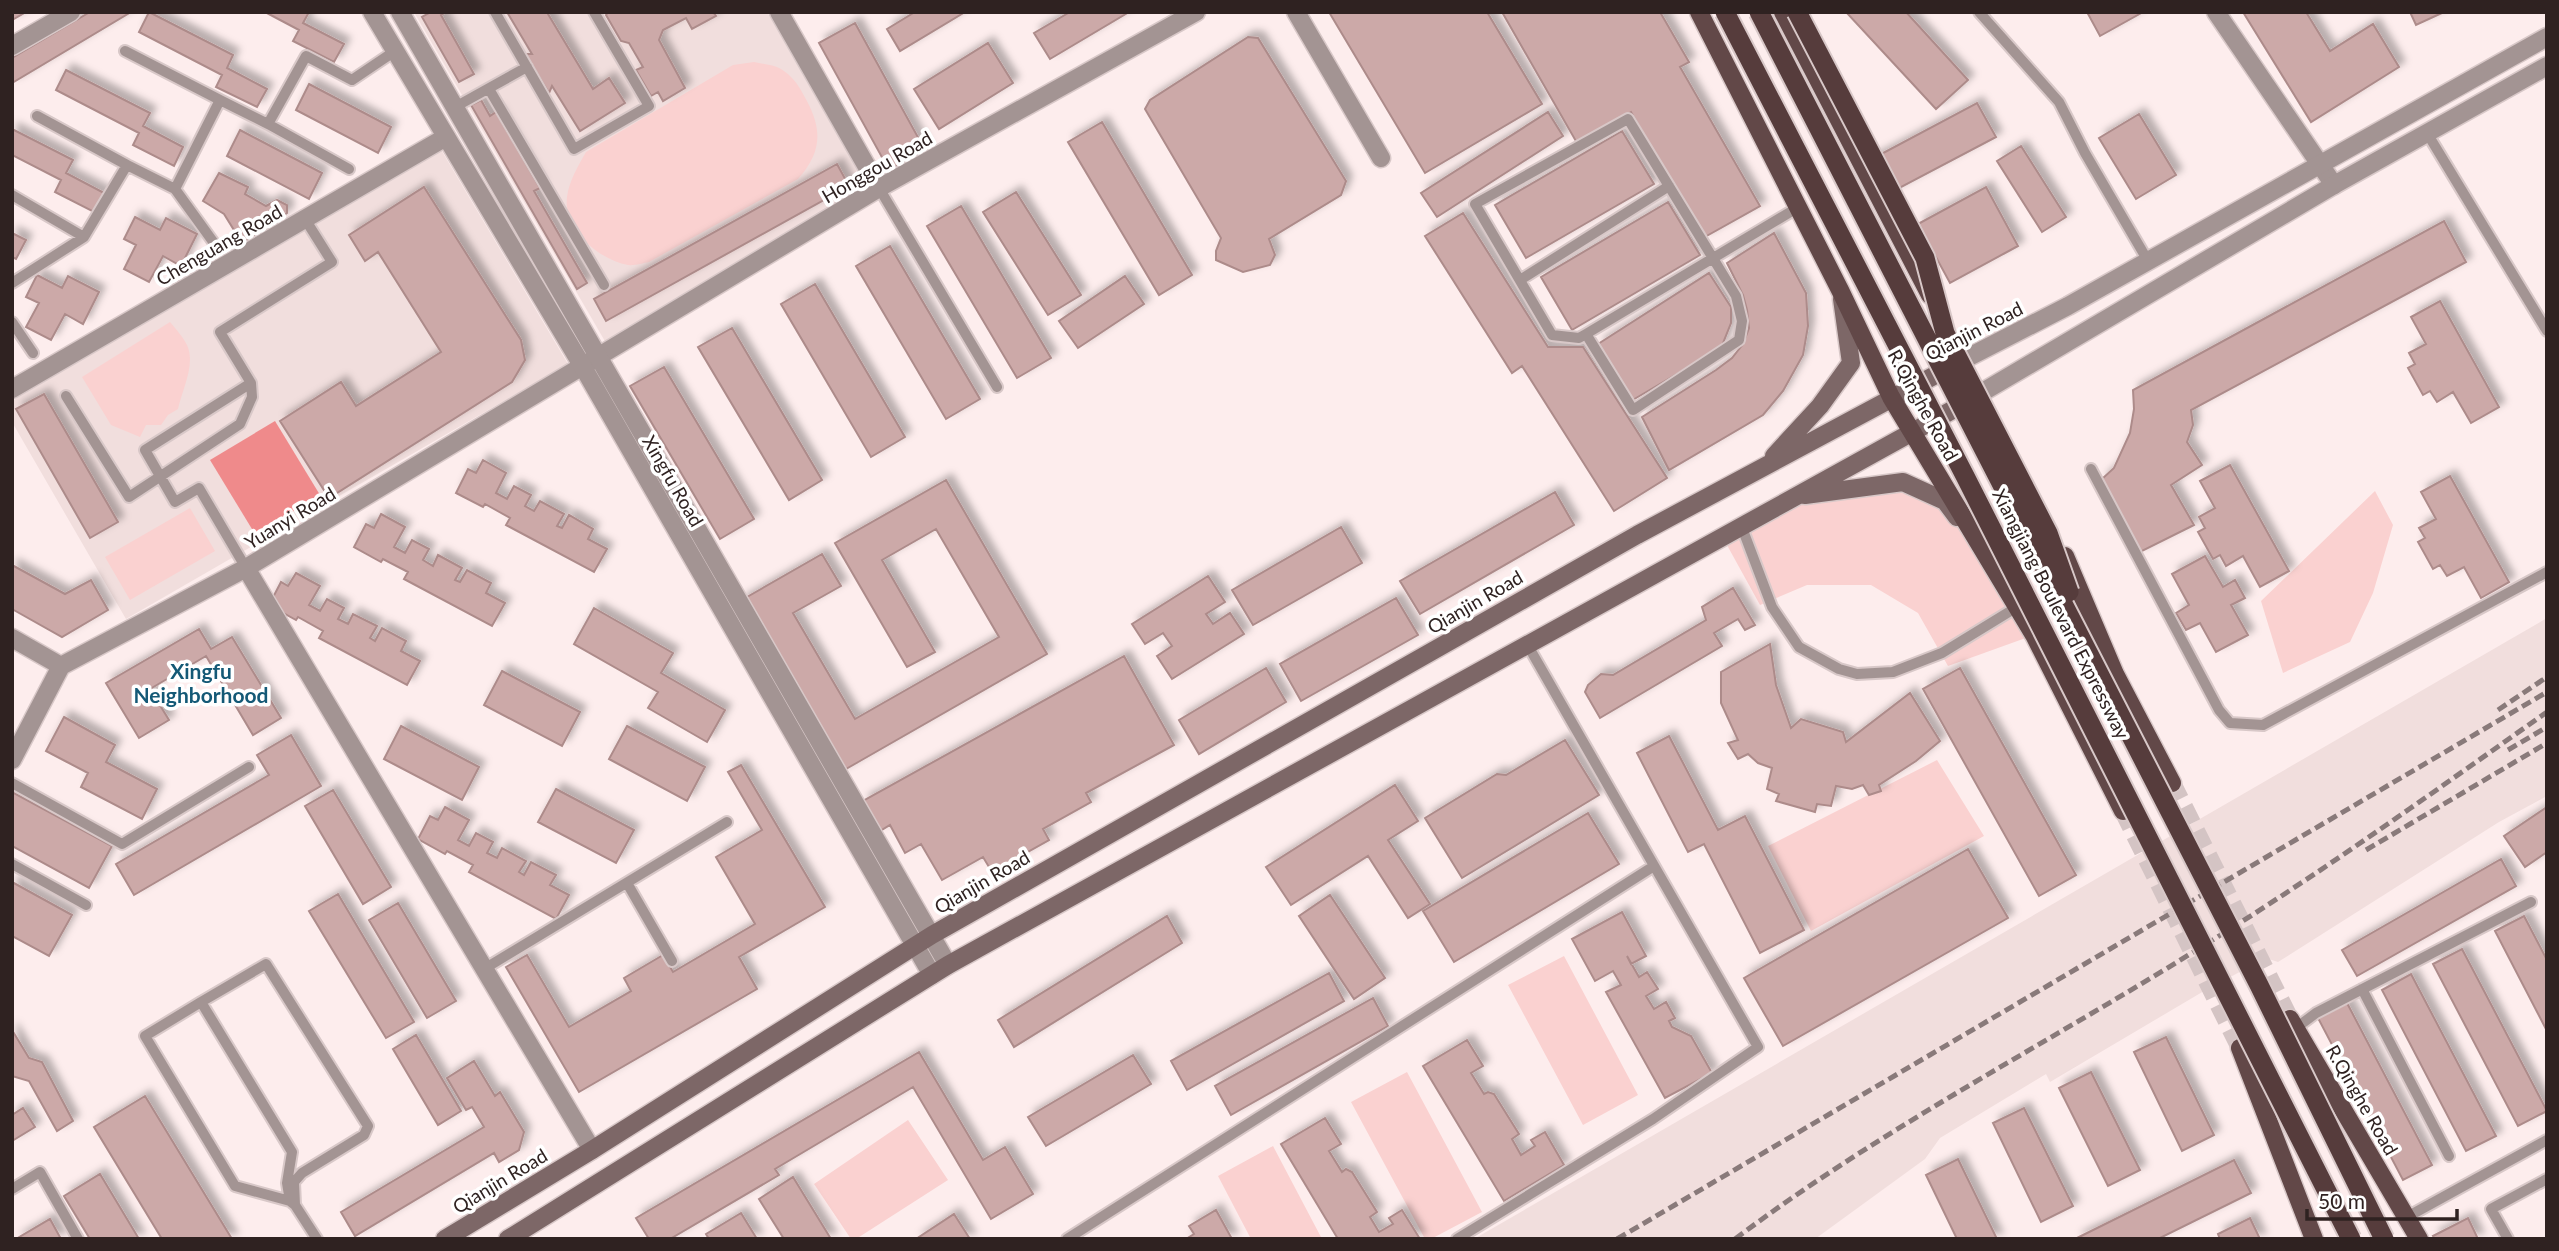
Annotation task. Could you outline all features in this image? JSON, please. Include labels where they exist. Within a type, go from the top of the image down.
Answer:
[{"type":"highway","name":"Xiangjiang Boulevard Expressway","points":[[1725,12],[1965,475],[2351,1239]]},
{"type":"highway","name":"Xiangjiang Boulevard Expressway","points":[[1759,12],[2259,985],[2384,1239]]},
{"type":"highway","points":[[1797,12],[1924,258],[1945,333],[2048,533],[2094,663]]},
{"type":"main road","name":"R.Qinghe Road","points":[[1699,12],[1841,292],[1891,397],[2034,635],[2123,811]]},
{"type":"main road","points":[[1783,12],[2056,534],[2115,674],[2172,783]]},
{"type":"main road","points":[[1764,467],[1820,406],[1851,363],[1841,292]]},
{"type":"main road","name":"Qianjin Road","points":[[445,1239],[592,1150],[932,935],[1624,541],[1964,360]]},
{"type":"main road","points":[[508,1239],[948,965],[1982,393]]},
{"type":"main road","points":[[1795,496],[1903,482],[1945,501],[1987,558]]},
{"type":"main road","name":"R.Qinghe Road","points":[[2293,1023],[2419,1239]]},
{"type":"main road","points":[[2240,1048],[2314,1239]]},
{"type":"street","points":[[12,46],[71,12]]},
{"type":"street","name":"Xingfu Road","points":[[372,12],[583,367],[932,975]]},
{"type":"street","name":"Xingfu Road","points":[[400,12],[948,965]]},
{"type":"street","points":[[779,12],[879,188]]},
{"type":"street","name":"Honggou Road","points":[[583,367],[879,188],[1196,12]]},
{"type":"street","points":[[1296,12],[1381,158]]},
{"type":"street","points":[[2217,12],[2334,185]]},
{"type":"street","name":"Qianjin Road","points":[[1964,360],[2068,306],[2547,37]]},
{"type":"street","points":[[1982,393],[2334,185],[2547,66]]},
{"type":"street","name":"Chenguang Road","points":[[12,389],[446,137]]},
{"type":"street","name":"Yuanyi Road","points":[[61,666],[246,568],[583,367]]},
{"type":"street","points":[[246,568],[592,1150]]},
{"type":"street","points":[[12,638],[61,666],[12,760]]},
{"type":"lane","points":[[495,12],[575,149],[649,106],[594,12]]},
{"type":"lane","points":[[1979,12],[2059,102],[2148,261]]},
{"type":"lane","points":[[125,51],[349,169]]},
{"type":"lane","points":[[268,124],[306,56],[352,80],[395,51]]},
{"type":"lane","points":[[455,107],[527,67]]},
{"type":"lane","points":[[489,89],[604,285]]},
{"type":"lane","points":[[174,189],[220,100]]},
{"type":"lane","points":[[37,116],[174,189],[214,243]]},
{"type":"lane","points":[[1586,334],[1633,410],[1739,340],[1742,321],[1735,296],[1713,258],[1628,119],[1475,204],[1552,335],[1579,338],[1586,334],[1713,258],[1797,208]]},
{"type":"lane","points":[[2427,133],[2547,331]]},
{"type":"lane","points":[[12,283],[84,237],[127,165]]},
{"type":"lane","points":[[1520,281],[1669,187]]},
{"type":"lane","points":[[879,188],[997,387]]},
{"type":"lane","points":[[12,195],[84,237]]},
{"type":"lane","points":[[66,396],[129,497],[240,424],[252,397],[251,383],[220,332],[331,262],[306,219]]},
{"type":"lane","points":[[12,322],[33,353]]},
{"type":"lane","points":[[246,568],[199,488],[175,502],[145,450],[251,383]]},
{"type":"lane","points":[[2091,469],[2219,710],[2230,723],[2263,724],[2547,572]]},
{"type":"lane","points":[[1741,525],[1772,607],[1799,647],[1848,672],[1893,672],[1942,653],[2017,607]]},
{"type":"lane","points":[[1457,1239],[1653,1119],[1758,1047],[1527,644]]},
{"type":"lane","points":[[12,783],[122,844],[249,767]]},
{"type":"lane","points":[[484,969],[727,822]]},
{"type":"lane","points":[[12,864],[86,905]]},
{"type":"lane","points":[[1067,1239],[1654,866]]},
{"type":"lane","points":[[627,883],[672,961]]},
{"type":"lane","points":[[2293,1023],[2531,902]]},
{"type":"lane","points":[[266,964],[368,1126],[364,1135],[303,1173],[294,1182],[292,1203],[235,1186],[145,1036],[266,964]]},
{"type":"lane","points":[[2362,989],[2449,1156]]},
{"type":"lane","points":[[201,1002],[292,1152],[287,1183],[292,1203],[317,1239]]},
{"type":"lane","points":[[2407,1217],[2547,1140]]},
{"type":"lane","points":[[12,1189],[40,1172],[78,1239]]},
{"type":"lane","points":[[2508,1239],[2491,1209],[2547,1179]]},
{"type":"shaded area","points":[[767,12],[867,187],[606,343],[415,14]]},
{"type":"shaded area","points":[[754,62],[775,66],[788,74],[799,87],[814,117],[817,127],[816,148],[798,179],[649,262],[630,265],[617,262],[595,250],[577,231],[567,209],[572,179],[586,152],[733,65]]},
{"type":"shaded area","points":[[440,148],[568,364],[126,619],[12,422],[12,401]]},
{"type":"shaded area","points":[[170,322],[187,345],[190,360],[187,377],[178,409],[168,415],[161,425],[146,425],[140,437],[111,425],[82,377]]},
{"type":"shaded area","points":[[275,421],[320,495],[255,534],[210,460]]},
{"type":"shaded area","points":[[1903,482],[1945,501],[2034,635],[1948,666],[1918,613],[1871,585],[1807,585],[1760,605],[1722,536],[1795,496]]},
{"type":"shaded area","points":[[2375,491],[2393,525],[2373,593],[2350,642],[2283,673],[2261,601]]},
{"type":"shaded area","points":[[190,508],[215,551],[130,600],[105,557]]},
{"type":"shaded area","points":[[2547,618],[2547,796],[2499,822],[2278,962],[2266,958],[2204,991],[2050,1082],[2046,1074],[1940,1138],[1925,1159],[1815,1239],[1474,1239]]},
{"type":"shaded area","points":[[1937,760],[1984,836],[1811,931],[1768,846]]},
{"type":"shaded area","points":[[1564,956],[1638,1095],[1583,1125],[1508,985]]},
{"type":"shaded area","points":[[1407,1072],[1482,1212],[1431,1239],[1425,1239],[1351,1102]]},
{"type":"shaded area","points":[[908,1120],[948,1180],[856,1239],[851,1239],[814,1184]]},
{"type":"shaded area","points":[[1273,1146],[1322,1239],[1251,1239],[1218,1176]]},
{"type":"building","points":[[12,12],[26,12],[12,20]]},
{"type":"building","points":[[90,12],[131,12],[12,83],[12,58]]},
{"type":"building","points":[[149,12],[233,55],[227,68],[267,89],[257,107],[216,87],[222,75],[139,32]]},
{"type":"building","points":[[265,12],[309,12],[303,23],[344,44],[334,62],[293,41],[299,30]]},
{"type":"building","points":[[431,12],[446,12],[441,15],[474,74],[459,82],[422,17]]},
{"type":"building","points":[[507,12],[551,12],[548,14],[593,89],[609,78],[625,103],[580,131],[552,86],[549,93],[525,54],[532,54]]},
{"type":"building","points":[[608,12],[713,12],[716,16],[692,29],[686,18],[663,30],[659,40],[685,88],[663,101],[658,92],[651,96],[636,70],[643,67],[629,43],[621,41],[606,15]]},
{"type":"building","points":[[915,12],[965,12],[900,51],[887,29]]},
{"type":"building","points":[[1070,12],[1129,12],[1050,59],[1034,33]]},
{"type":"building","points":[[1329,12],[1487,12],[1542,104],[1425,173]]},
{"type":"building","points":[[1502,12],[1660,12],[1689,62],[1680,67],[1760,206],[1703,238],[1631,112],[1577,143]]},
{"type":"building","points":[[1846,12],[1906,12],[1968,80],[1936,109]]},
{"type":"building","points":[[2087,12],[2143,12],[2100,36]]},
{"type":"building","points":[[2243,12],[2306,12],[2330,51],[2373,24],[2399,67],[2311,122]]},
{"type":"building","points":[[2410,12],[2444,12],[2416,25]]},
{"type":"building","points":[[855,23],[925,150],[889,170],[819,43]]},
{"type":"building","points":[[1248,37],[1258,38],[1346,181],[1341,195],[1269,239],[1275,255],[1270,265],[1243,272],[1216,260],[1221,238],[1145,109],[1150,100]]},
{"type":"building","points":[[988,43],[1013,83],[939,129],[914,89]]},
{"type":"building","points":[[66,70],[150,113],[143,126],[183,147],[174,166],[133,145],[139,133],[56,90]]},
{"type":"building","points":[[309,84],[391,127],[378,153],[296,110]]},
{"type":"building","points":[[481,100],[490,116],[496,112],[540,188],[534,191],[587,283],[577,289],[471,105]]},
{"type":"building","points":[[1977,103],[1996,137],[1888,194],[1870,160]]},
{"type":"building","points":[[1548,112],[1563,136],[1437,217],[1421,193]]},
{"type":"building","points":[[2139,114],[2176,175],[2136,199],[2099,138]]},
{"type":"building","points":[[1102,122],[1192,275],[1159,295],[1068,142]]},
{"type":"building","points":[[12,129],[73,160],[66,173],[106,194],[96,213],[55,192],[61,180],[12,155]]},
{"type":"building","points":[[240,130],[322,173],[309,199],[227,156]]},
{"type":"building","points":[[1622,131],[1654,184],[1526,258],[1495,205]]},
{"type":"building","points":[[2021,146],[2066,217],[2042,232],[1997,161]]},
{"type":"building","points":[[837,164],[849,186],[606,321],[594,299]]},
{"type":"building","points":[[219,173],[248,187],[245,194],[266,206],[277,200],[287,205],[287,213],[242,243],[224,214],[203,201]]},
{"type":"building","points":[[424,187],[521,340],[525,360],[512,382],[329,498],[280,421],[341,382],[356,406],[441,352],[378,252],[365,261],[349,235]]},
{"type":"building","points":[[1986,187],[2018,246],[1950,283],[1918,224]]},
{"type":"building","points":[[1016,192],[1081,295],[1048,315],[983,212]]},
{"type":"building","points":[[1668,202],[1700,255],[1572,330],[1541,277]]},
{"type":"building","points":[[961,206],[1051,358],[1017,378],[927,226]]},
{"type":"building","points":[[1463,213],[1548,347],[1583,347],[1667,478],[1614,511],[1522,366],[1512,373],[1425,236]]},
{"type":"building","points":[[135,217],[160,230],[166,218],[197,234],[181,266],[163,256],[149,282],[124,269],[136,245],[124,239]]},
{"type":"building","points":[[2444,221],[2466,262],[2191,410],[2193,425],[2187,442],[2202,465],[2171,485],[2194,525],[2138,553],[2102,479],[2114,468],[2130,433],[2134,409],[2133,390]]},
{"type":"building","points":[[12,233],[26,240],[16,259],[12,257]]},
{"type":"building","points":[[1774,233],[1806,293],[1808,326],[1803,355],[1783,391],[1763,415],[1669,470],[1642,417],[1716,370],[1732,358],[1743,344],[1749,328],[1747,310],[1743,295],[1727,263]]},
{"type":"building","points":[[890,246],[980,399],[946,419],[856,266]]},
{"type":"building","points":[[1709,273],[1731,307],[1731,323],[1721,348],[1631,401],[1598,344]]},
{"type":"building","points":[[37,275],[62,288],[68,276],[99,292],[83,324],[65,314],[51,340],[26,327],[39,303],[26,297]]},
{"type":"building","points":[[1125,276],[1144,304],[1078,348],[1059,321]]},
{"type":"building","points":[[815,284],[905,437],[871,457],[781,304]]},
{"type":"building","points":[[2440,301],[2499,407],[2471,423],[2453,392],[2437,402],[2430,391],[2423,395],[2408,368],[2415,364],[2409,353],[2426,344],[2411,317]]},
{"type":"building","points":[[732,328],[822,480],[789,500],[698,347]]},
{"type":"building","points":[[664,367],[754,519],[720,539],[630,386]]},
{"type":"building","points":[[44,394],[118,522],[90,538],[16,409]]},
{"type":"building","points":[[483,460],[506,473],[496,493],[507,499],[514,486],[531,495],[525,506],[534,511],[540,501],[564,514],[557,526],[562,528],[569,515],[593,529],[588,539],[607,549],[594,572],[506,525],[510,518],[485,504],[483,507],[456,493],[468,469],[476,473]]},
{"type":"building","points":[[2230,465],[2289,571],[2260,587],[2243,556],[2226,566],[2220,555],[2213,559],[2198,532],[2205,528],[2199,517],[2215,508],[2200,481]]},
{"type":"building","points":[[2450,476],[2509,582],[2481,598],[2464,567],[2447,576],[2440,565],[2433,569],[2418,542],[2425,538],[2419,528],[2436,519],[2421,492]]},
{"type":"building","points":[[946,480],[1047,654],[839,773],[740,601],[822,554],[841,586],[793,613],[855,719],[999,637],[936,529],[882,560],[935,652],[907,667],[835,543]]},
{"type":"building","points":[[1555,492],[1574,525],[1420,614],[1400,581]]},
{"type":"building","points":[[381,514],[405,527],[394,547],[405,553],[412,540],[429,549],[423,560],[433,566],[438,555],[462,568],[455,580],[460,582],[467,570],[491,583],[486,593],[505,603],[492,626],[404,579],[408,572],[383,559],[381,562],[354,547],[366,524],[374,528]]},
{"type":"building","points":[[1341,527],[1362,563],[1253,625],[1232,590]]},
{"type":"building","points":[[2205,556],[2223,587],[2235,580],[2245,598],[2231,605],[2248,635],[2216,652],[2200,623],[2186,630],[2176,613],[2189,605],[2172,574]]},
{"type":"building","points":[[12,565],[65,594],[91,580],[108,610],[62,637],[12,609]]},
{"type":"building","points":[[296,573],[320,586],[309,605],[320,611],[327,599],[344,608],[338,619],[348,624],[353,614],[377,626],[370,638],[375,641],[382,628],[406,641],[401,651],[420,661],[407,685],[319,638],[323,631],[269,605],[281,582],[288,586]]},
{"type":"building","points":[[1208,576],[1225,602],[1206,614],[1213,624],[1230,613],[1244,634],[1172,679],[1157,656],[1172,646],[1163,633],[1145,644],[1132,624]]},
{"type":"building","points":[[1733,588],[1755,625],[1745,630],[1738,619],[1714,633],[1722,646],[1600,718],[1585,692],[1588,685],[1601,674],[1613,675],[1706,620],[1702,607]]},
{"type":"building","points":[[1396,598],[1418,635],[1301,701],[1280,664]]},
{"type":"building","points":[[594,608],[673,653],[661,673],[725,710],[707,742],[648,708],[658,692],[574,644]]},
{"type":"building","points":[[199,629],[211,649],[232,637],[281,718],[253,735],[206,656],[150,689],[169,720],[139,738],[106,683]]},
{"type":"building","points":[[1770,644],[1776,685],[1791,728],[1801,719],[1843,732],[1846,742],[1910,693],[1940,741],[1916,761],[1879,785],[1881,791],[1869,795],[1863,785],[1852,789],[1836,786],[1831,806],[1817,804],[1815,812],[1776,801],[1779,794],[1767,789],[1772,768],[1758,763],[1748,754],[1738,759],[1728,743],[1738,740],[1721,703],[1721,672]]},
{"type":"building","points":[[1124,656],[1174,745],[1086,793],[1091,802],[1043,829],[1049,840],[992,872],[983,857],[942,880],[921,844],[905,853],[890,825],[880,831],[863,801]]},
{"type":"building","points":[[1266,668],[1286,702],[1199,754],[1179,720]]},
{"type":"building","points":[[1960,668],[2076,875],[2039,896],[1923,689]]},
{"type":"building","points":[[502,671],[580,712],[562,746],[484,705]]},
{"type":"building","points":[[64,717],[115,745],[106,762],[157,789],[142,819],[81,787],[88,773],[46,751]]},
{"type":"building","points":[[401,726],[479,767],[462,800],[384,759]]},
{"type":"building","points":[[627,726],[705,767],[687,801],[609,759]]},
{"type":"building","points":[[291,735],[321,786],[134,895],[116,864],[269,775],[257,755]]},
{"type":"building","points":[[1669,736],[1718,830],[1745,816],[1804,930],[1760,953],[1704,844],[1688,852],[1637,753]]},
{"type":"building","points":[[1565,740],[1599,795],[1462,878],[1425,818],[1497,774],[1506,775]]},
{"type":"building","points":[[741,765],[825,907],[739,957],[757,989],[579,1092],[506,967],[527,955],[569,1027],[631,991],[624,978],[663,955],[673,972],[755,924],[716,857],[762,830],[728,772]]},
{"type":"building","points":[[1395,785],[1418,821],[1388,840],[1430,904],[1408,918],[1368,856],[1291,905],[1266,867]]},
{"type":"building","points":[[556,789],[634,830],[616,863],[538,822]]},
{"type":"building","points":[[333,790],[391,887],[363,904],[305,806]]},
{"type":"building","points":[[12,792],[112,846],[89,888],[12,846]]},
{"type":"building","points":[[445,807],[469,820],[458,840],[469,846],[476,833],[493,842],[487,853],[497,858],[502,848],[526,861],[519,872],[524,875],[531,862],[556,875],[550,885],[569,895],[556,919],[469,872],[473,865],[418,839],[430,816],[438,820]]},
{"type":"building","points":[[2547,807],[2547,852],[2525,867],[2504,836]]},
{"type":"building","points":[[1588,813],[1619,864],[1454,962],[1423,911]]},
{"type":"building","points":[[1968,849],[2008,918],[1783,1046],[1744,978]]},
{"type":"building","points":[[2501,859],[2516,886],[2357,976],[2342,950]]},
{"type":"building","points":[[12,882],[72,915],[49,956],[12,936]]},
{"type":"building","points":[[338,894],[414,1022],[386,1038],[309,911]]},
{"type":"building","points":[[1330,895],[1385,978],[1354,999],[1299,916]]},
{"type":"building","points":[[398,903],[456,1001],[427,1018],[369,920]]},
{"type":"building","points":[[1622,912],[1646,956],[1631,964],[1639,977],[1647,972],[1658,989],[1646,996],[1654,1009],[1666,1002],[1675,1018],[1669,1021],[1672,1027],[1691,1036],[1712,1073],[1665,1098],[1606,992],[1621,985],[1613,971],[1595,981],[1572,939]]},
{"type":"building","points":[[1167,916],[1182,943],[1014,1047],[998,1020]]},
{"type":"building","points":[[2524,916],[2547,960],[2547,1031],[2495,931]]},
{"type":"building","points":[[2462,949],[2547,1111],[2518,1126],[2433,964]]},
{"type":"building","points":[[1329,973],[1344,1001],[1187,1090],[1171,1061]]},
{"type":"building","points":[[2411,974],[2496,1136],[2466,1151],[2382,990]]},
{"type":"building","points":[[1373,998],[1388,1026],[1231,1115],[1215,1086]]},
{"type":"building","points":[[2347,1003],[2432,1165],[2403,1180],[2318,1018]]},
{"type":"building","points":[[12,1030],[29,1058],[42,1062],[73,1121],[57,1131],[29,1081],[12,1076]]},
{"type":"building","points":[[416,1035],[461,1111],[438,1125],[393,1049]]},
{"type":"building","points":[[2166,1037],[2214,1135],[2182,1151],[2134,1052]]},
{"type":"building","points":[[1467,1040],[1483,1066],[1471,1073],[1484,1094],[1494,1094],[1519,1134],[1512,1139],[1521,1155],[1535,1146],[1531,1140],[1545,1132],[1564,1165],[1504,1201],[1423,1066]]},
{"type":"building","points":[[919,1052],[983,1160],[1005,1147],[1033,1194],[991,1219],[913,1087],[775,1169],[779,1175],[670,1239],[649,1239],[636,1218]]},
{"type":"building","points":[[1133,1055],[1151,1084],[1046,1146],[1028,1117]]},
{"type":"building","points":[[474,1061],[495,1096],[500,1092],[524,1132],[519,1150],[499,1162],[494,1153],[355,1236],[341,1212],[484,1127],[472,1107],[466,1110],[447,1078]]},
{"type":"building","points":[[2091,1072],[2140,1170],[2108,1186],[2059,1088]]},
{"type":"building","points":[[145,1096],[232,1239],[162,1239],[94,1127]]},
{"type":"building","points":[[23,1108],[35,1127],[12,1141],[12,1115]]},
{"type":"building","points":[[2024,1108],[2073,1206],[2041,1222],[1993,1123]]},
{"type":"building","points":[[1325,1118],[1341,1144],[1329,1151],[1342,1172],[1346,1169],[1352,1172],[1377,1212],[1370,1217],[1379,1232],[1393,1224],[1389,1218],[1402,1210],[1420,1239],[1338,1239],[1281,1144]]},
{"type":"building","points":[[1958,1159],[1997,1239],[1957,1239],[1926,1175]]},
{"type":"building","points":[[2234,1160],[2251,1193],[2158,1239],[2075,1239]]},
{"type":"building","points":[[100,1174],[139,1239],[90,1239],[64,1196]]},
{"type":"building","points":[[793,1177],[831,1239],[784,1239],[759,1199]]},
{"type":"building","points":[[1216,1210],[1232,1239],[1186,1239],[1194,1234],[1189,1226]]},
{"type":"building","points":[[741,1213],[757,1239],[709,1239],[706,1234]]},
{"type":"building","points":[[954,1214],[970,1239],[916,1239]]},
{"type":"building","points":[[2250,1218],[2260,1239],[2220,1239],[2218,1234]]},
{"type":"building","points":[[2468,1218],[2478,1239],[2435,1239],[2433,1236]]},
{"type":"building","points":[[50,1219],[61,1239],[16,1239]]},
{"type":"tunnel","points":[[2172,783],[2290,1019]]},
{"type":"tunnel","points":[[2123,811],[2240,1048]]},
{"type":"railway","points":[[2498,710],[2547,677]]},
{"type":"railway","points":[[1617,1239],[2547,692]]},
{"type":"railway","points":[[1735,1239],[1793,1197],[1913,1119],[2158,974],[2261,909],[2547,712]]},
{"type":"railway","points":[[2508,750],[2547,727]]},
{"type":"railway","points":[[2366,850],[2547,743]]},
{"type":"district","name":"Xingfu Neighborhood","points":[[201,684]]}]
